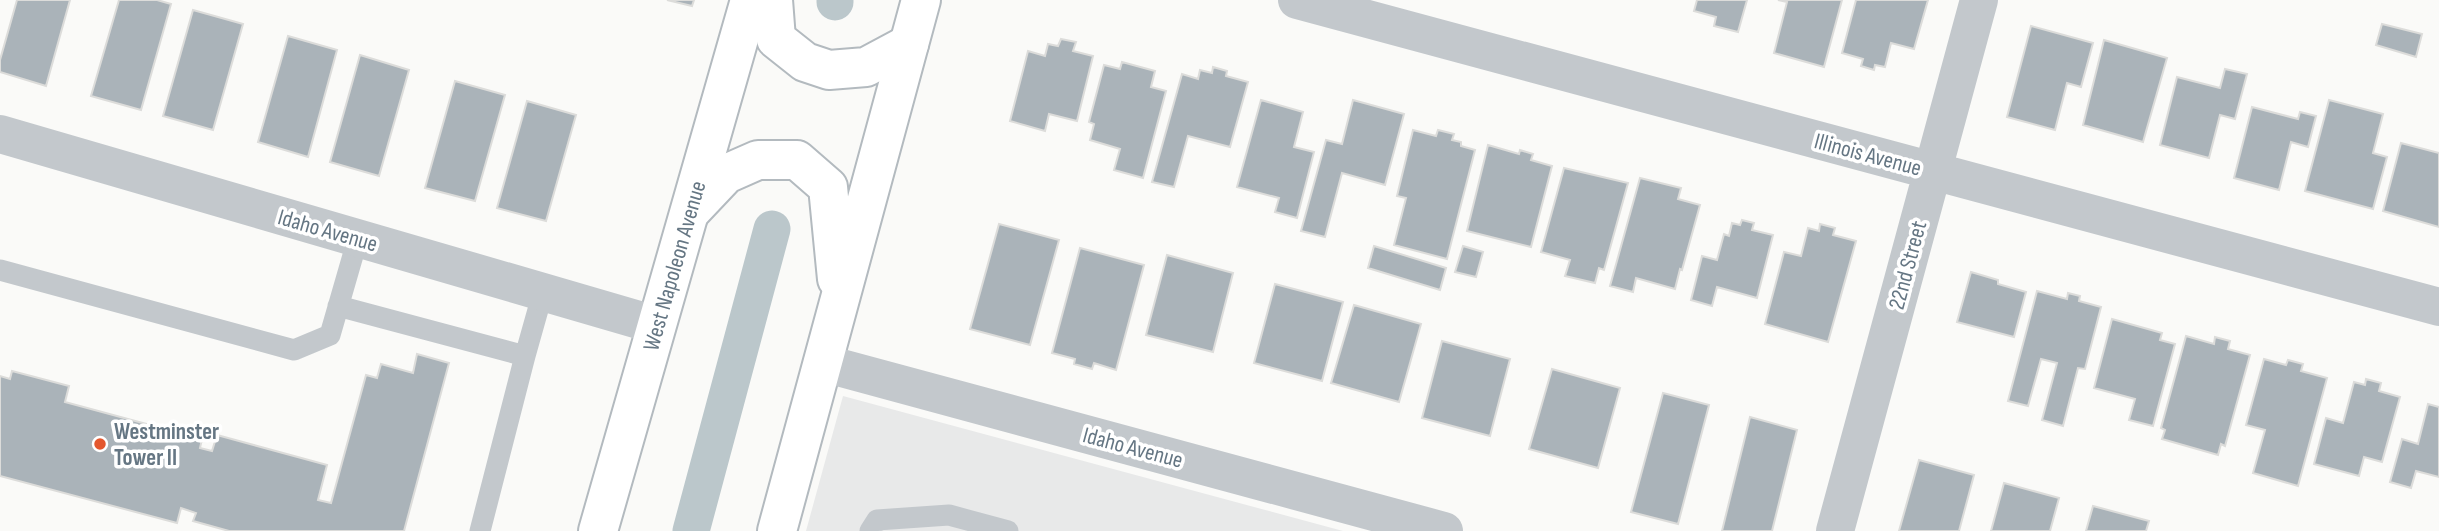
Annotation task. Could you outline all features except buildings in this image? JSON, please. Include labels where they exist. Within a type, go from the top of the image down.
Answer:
[{"type":"main road","name":"West Napoleon Avenue","points":[[598,531],[750,0]]},
{"type":"main road","points":[[773,0],[776,39],[805,62],[829,70],[866,67],[909,44]]},
{"type":"main road","points":[[777,531],[921,0]]},
{"type":"main road","points":[[688,215],[726,174],[758,160],[797,160],[828,187],[839,302]]},
{"type":"street","name":"Illinois Avenue","points":[[1297,0],[2439,307]]},
{"type":"street","name":"22nd Street","points":[[1835,531],[1979,0]]},
{"type":"street","name":"Idaho Avenue","points":[[0,135],[656,325]]},
{"type":"street","name":"Idaho Avenue","points":[[823,363],[1444,531]]},
{"type":"lane","points":[[0,270],[294,350],[330,335],[358,239]]},
{"type":"lane","points":[[480,531],[543,292]]},
{"type":"lane","points":[[338,306],[525,356]]},
{"type":"lane","points":[[870,531],[877,520],[949,515],[1008,531]]},
{"type":"shaded area","points":[[843,396],[1343,531],[806,531]]},
{"type":"waterway","points":[[691,531],[772,229]]},
{"type":"place","name":"Westminster Tower II","points":[[100,444]]}]
